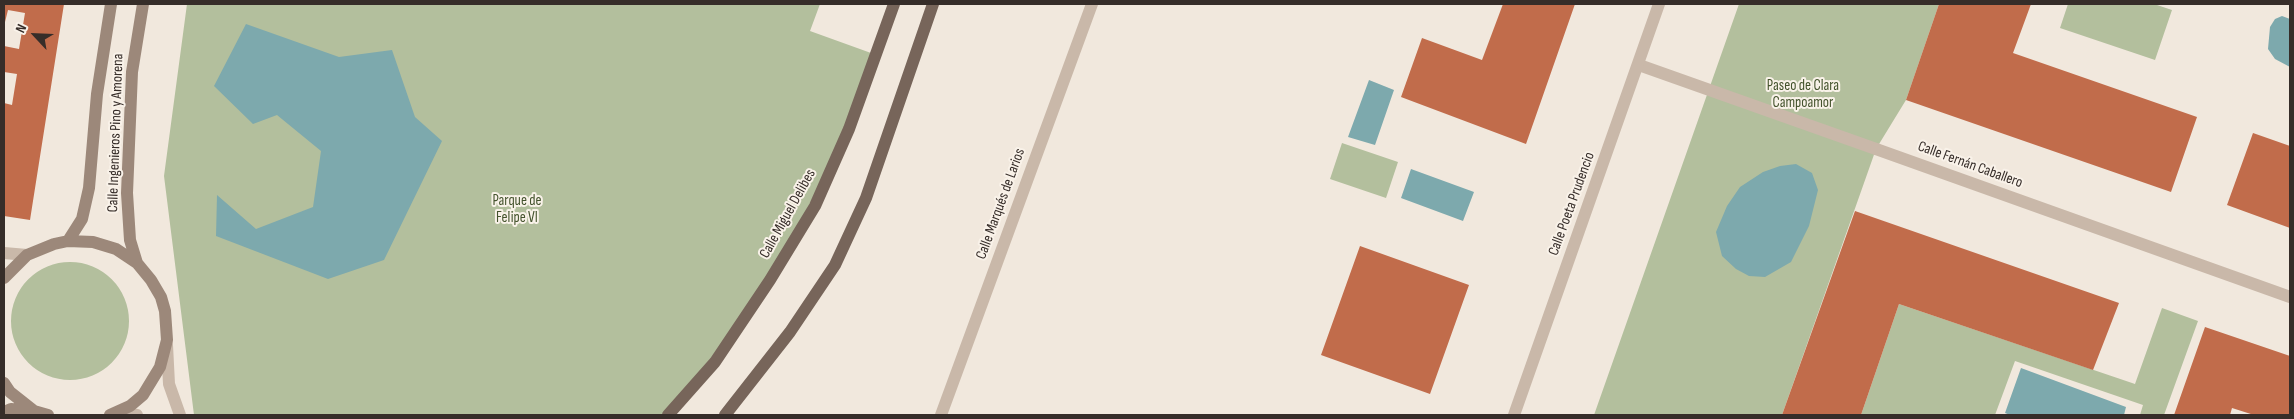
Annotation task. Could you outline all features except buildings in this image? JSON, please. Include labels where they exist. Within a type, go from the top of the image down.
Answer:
[{"type":"main road","name":"Calle Ingenieros Pino y Amorena","points":[[68,241],[82,219],[89,188],[97,94],[111,4]]},
{"type":"main road","name":"Calle Ingenieros Pino y Amorena","points":[[136,263],[130,240],[127,193],[132,72],[143,4]]},
{"type":"main road","name":"Calle Miguel Delibes","points":[[668,415],[715,362],[770,280],[815,206],[849,129],[894,4]]},
{"type":"main road","points":[[726,415],[790,332],[835,265],[866,198],[933,4]]},
{"type":"main road","name":"Calle Ingenieros Pino y Amorena","points":[[4,278],[27,255],[54,244],[68,241],[93,242],[116,249],[136,263],[151,280],[161,297],[165,311],[167,340],[160,367],[143,395],[115,414]]},
{"type":"main road","points":[[4,383],[10,392],[34,412]]},
{"type":"main road","points":[[4,412],[11,409],[48,415]]},
{"type":"street","name":"Calle Marqués de Larios","points":[[940,415],[1092,4]]},
{"type":"street","name":"Calle Poeta Prudencio","points":[[1514,415],[1659,4]]},
{"type":"street","name":"Calle Fernán Caballero","points":[[1639,65],[2290,297]]},
{"type":"street","points":[[4,253],[27,255]]},
{"type":"street","points":[[167,340],[169,384],[180,415]]},
{"type":"street","points":[[115,414],[138,415]]},
{"type":"green space","name":"Parque de Felipe VI","points":[[187,4],[820,4],[810,31],[871,53],[849,129],[770,280],[668,415],[194,415],[164,176]]},
{"type":"green space","name":"Paseo de Clara Campoamor","points":[[1739,4],[1939,4],[1906,100],[1876,149],[1782,415],[1594,415]]},
{"type":"green space","points":[[2068,4],[2154,4],[2172,10],[2155,60],[2060,28]]},
{"type":"green space","points":[[1342,143],[1398,162],[1386,198],[1330,179]]},
{"type":"green space","points":[[70,262],[93,266],[112,279],[125,298],[129,321],[125,344],[112,363],[93,376],[70,380],[47,376],[28,363],[15,344],[11,321],[15,298],[28,279],[47,266]]},
{"type":"green space","points":[[1899,304],[2135,384],[2162,308],[2198,321],[2164,415],[2140,415],[2143,405],[2015,361],[1995,415],[1861,415]]},
{"type":"water","points":[[2282,16],[2290,19],[2290,67],[2275,59],[2268,49],[2270,27],[2275,19]]},
{"type":"water","points":[[246,24],[339,57],[392,50],[415,117],[442,141],[384,260],[328,279],[216,236],[217,195],[256,229],[313,207],[321,151],[277,115],[253,124],[214,86]]},
{"type":"water","points":[[1369,80],[1394,90],[1375,145],[1348,137]]},
{"type":"water","points":[[1796,164],[1812,173],[1818,190],[1809,226],[1791,262],[1765,277],[1749,276],[1736,269],[1722,256],[1716,232],[1727,206],[1740,187],[1763,172],[1780,166]]},
{"type":"water","points":[[1411,169],[1474,192],[1463,221],[1401,198]]},
{"type":"water","points":[[2021,368],[2126,407],[2124,415],[2010,415],[2005,413]]}]
